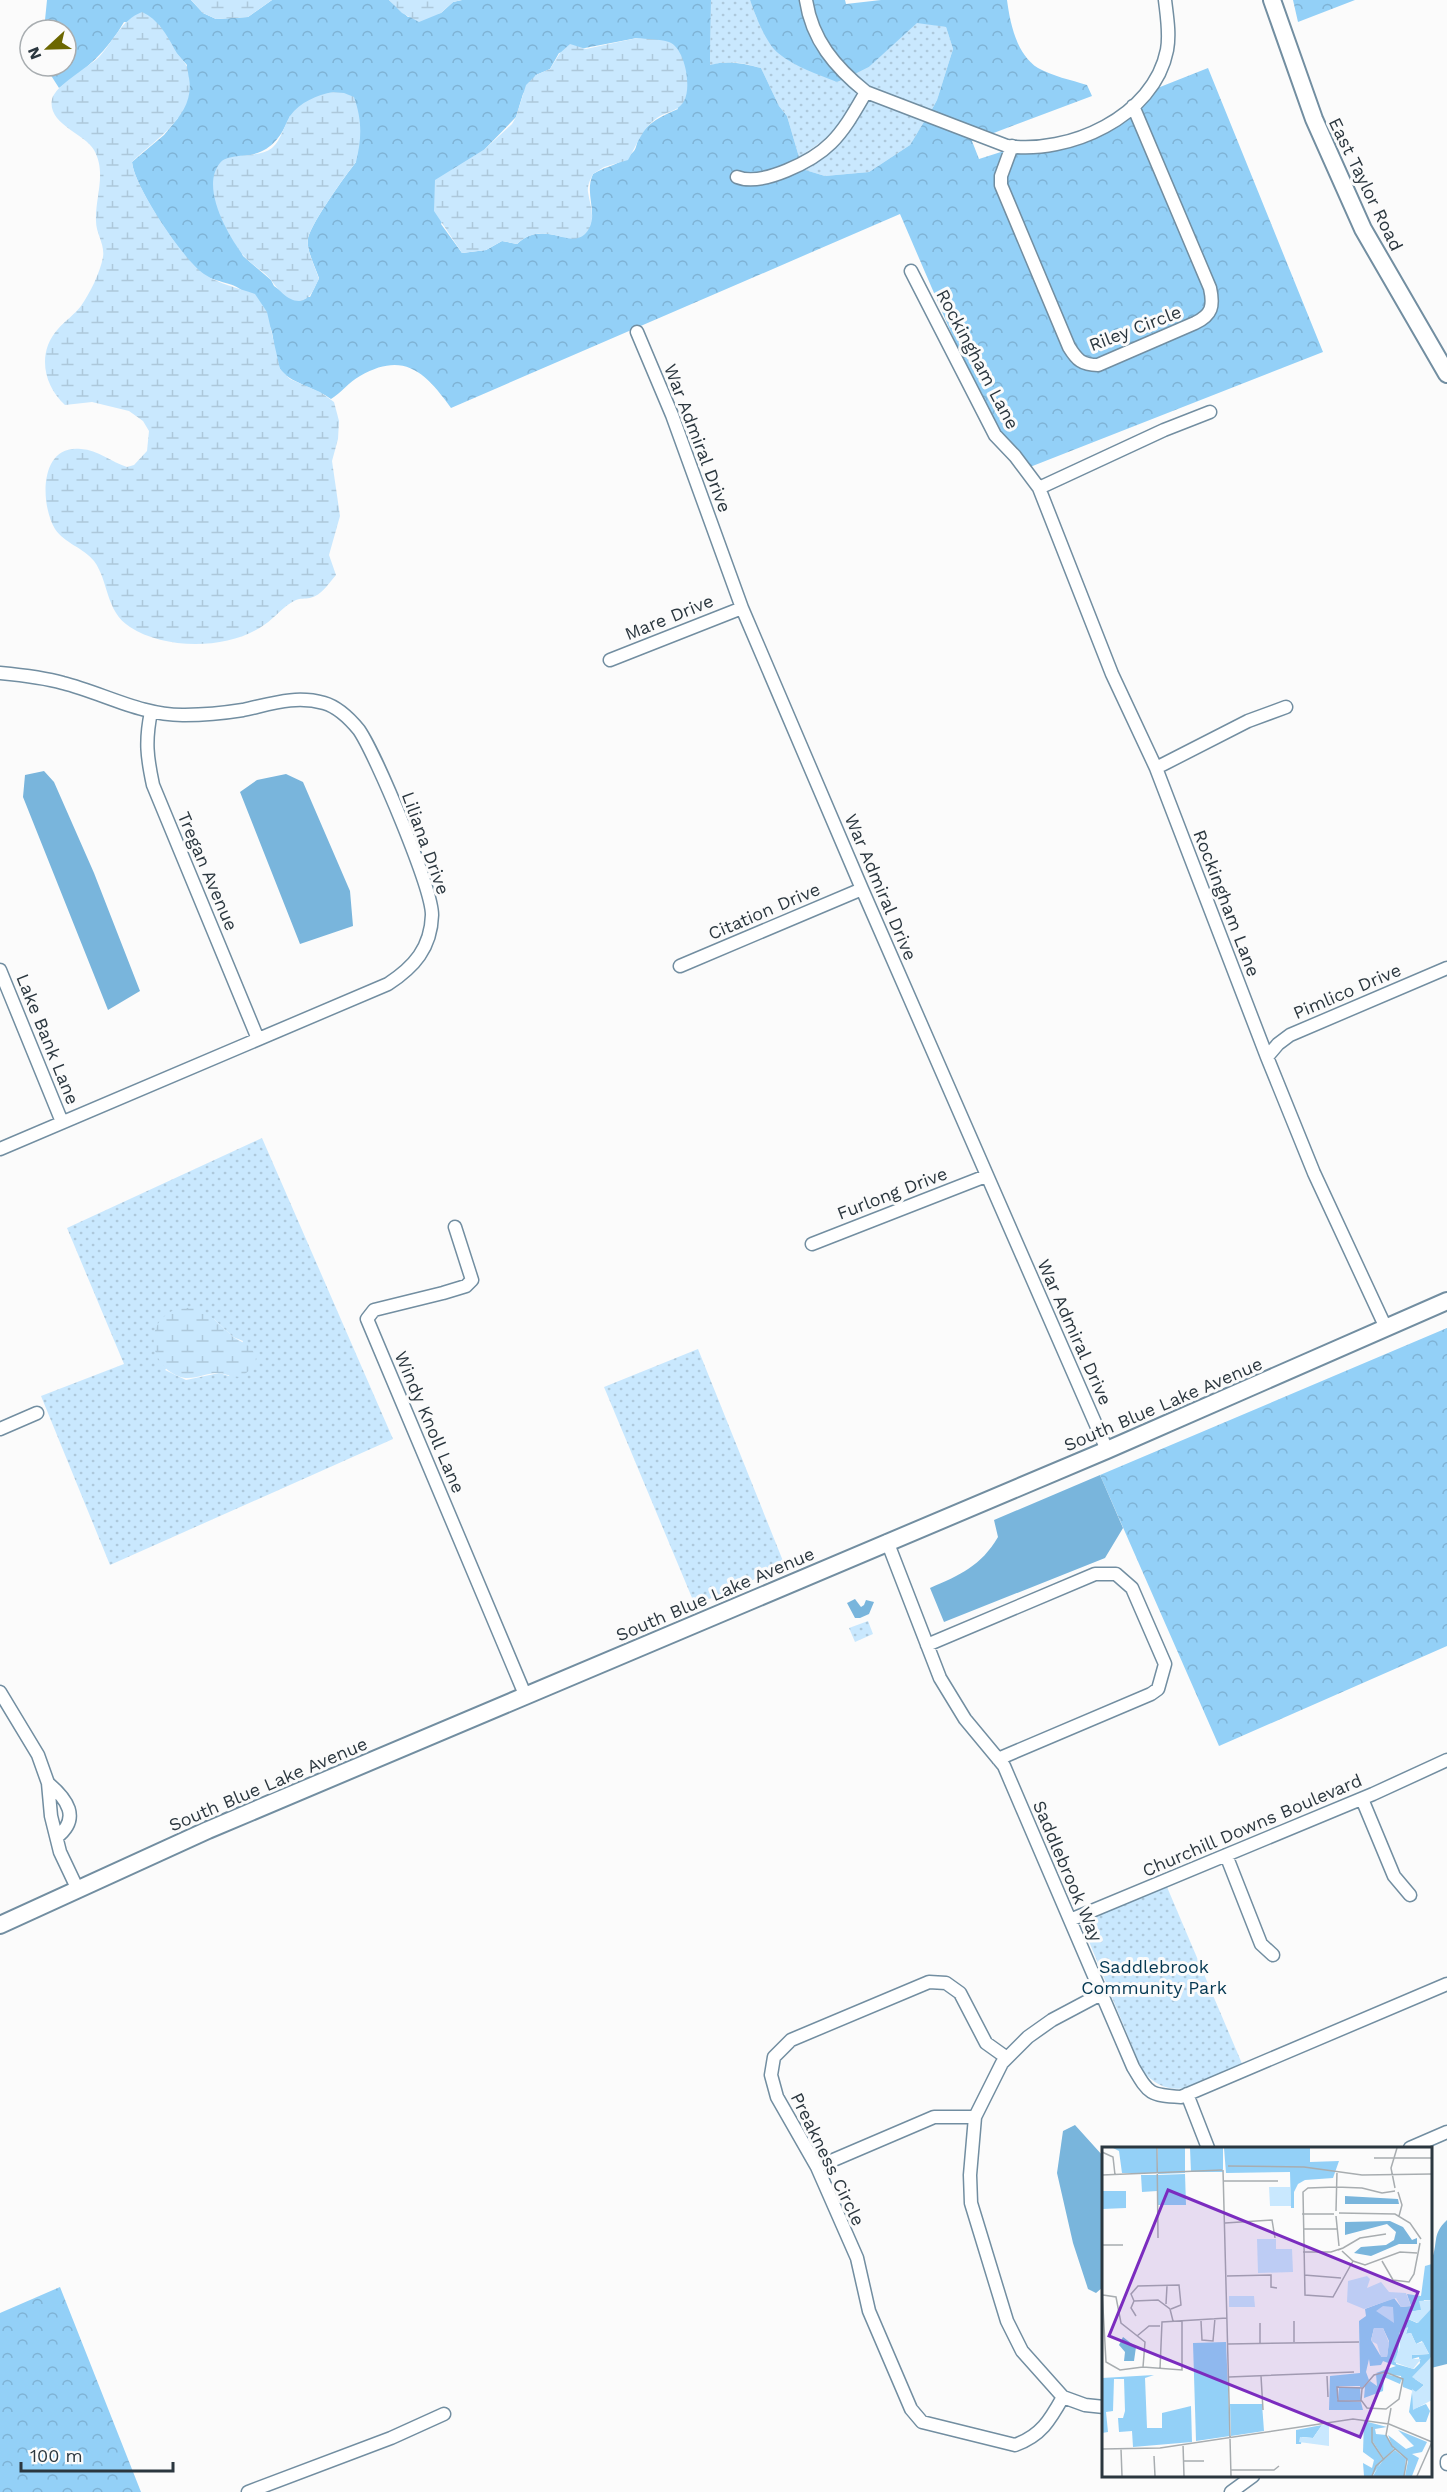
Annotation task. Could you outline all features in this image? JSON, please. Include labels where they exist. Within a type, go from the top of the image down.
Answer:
[{"type":"main road","name":"East Taylor Road","points":[[1272,0],[1314,119],[1362,229],[1447,374]]},
{"type":"main road","name":"South Blue Lake Avenue","points":[[0,1925],[208,1830],[526,1697],[886,1541],[1107,1450],[1447,1301]]},
{"type":"street","points":[[806,0],[819,44],[848,78],[866,92],[1012,146],[1028,148],[1056,145],[1090,132],[1121,117],[1133,106],[1152,84],[1167,52],[1168,25],[1165,0]]},
{"type":"street","points":[[737,177],[750,180],[764,179],[795,166],[831,144],[852,117],[866,92]]},
{"type":"street","name":"Riley Circle","points":[[1012,146],[1001,176],[1001,185],[1069,347],[1077,361],[1087,365],[1098,365],[1208,317],[1212,310],[1213,300],[1210,288],[1133,106]]},
{"type":"street","name":"Rockingham Lane","points":[[911,271],[995,435],[1015,456],[1039,488],[1112,674],[1156,768],[1267,1057],[1325,1198],[1386,1328]]},
{"type":"street","name":"War Admiral Drive","points":[[637,332],[672,415],[742,608],[986,1176],[1107,1450]]},
{"type":"street","points":[[1039,488],[1164,430],[1210,412]]},
{"type":"street","name":"Mare Drive","points":[[610,660],[742,608]]},
{"type":"street","name":"Liliana Drive","points":[[0,673],[62,682],[151,712],[182,716],[216,714],[295,699],[325,703],[346,715],[370,748],[427,886],[432,914],[428,940],[422,954],[406,972],[388,984],[0,1149]]},
{"type":"street","points":[[1156,768],[1248,721],[1286,707]]},
{"type":"street","name":"Tregan Avenue","points":[[151,712],[146,735],[146,754],[153,785],[258,1039]]},
{"type":"street","name":"Citation Drive","points":[[680,966],[862,889]]},
{"type":"street","name":"Pimlico Drive","points":[[1267,1057],[1290,1035],[1447,969]]},
{"type":"street","name":"Lake Bank Lane","points":[[0,970],[62,1122]]},
{"type":"street","name":"Furlong Drive","points":[[812,1244],[986,1176]]},
{"type":"street","name":"Windy Knoll Lane","points":[[455,1227],[472,1280],[466,1286],[374,1310],[367,1319],[526,1697]]},
{"type":"street","points":[[0,1429],[37,1413]]},
{"type":"street","name":"Saddlebrook Way","points":[[886,1541],[940,1678],[960,1711],[1004,1766],[1132,2067],[1146,2090],[1160,2096],[1181,2097],[1447,1984]]},
{"type":"street","points":[[927,1645],[1095,1574],[1116,1574],[1132,1588],[1165,1664],[1158,1689],[998,1759]]},
{"type":"street","points":[[0,1692],[38,1755],[48,1783],[51,1816],[60,1852],[78,1890]]},
{"type":"street","name":"Churchill Downs Boulevard","points":[[1070,1920],[1362,1799],[1447,1760]]},
{"type":"street","points":[[48,1783],[61,1796],[70,1814],[68,1826],[57,1837]]},
{"type":"street","points":[[1362,1799],[1394,1876],[1410,1895]]},
{"type":"street","points":[[1226,1855],[1261,1944],[1273,1955]]},
{"type":"street","name":"Preakness Circle","points":[[1007,2058],[986,2043],[960,1993],[946,1983],[929,1982],[791,2040],[774,2057],[771,2075],[777,2097],[817,2167],[857,2258],[869,2311],[911,2409],[922,2422],[1015,2445],[1029,2440],[1041,2431],[1063,2397]]},
{"type":"street","points":[[1101,1994],[1052,2020],[1028,2037],[1002,2063],[975,2117],[970,2175],[972,2203],[1007,2321],[1022,2351],[1063,2397],[1085,2405],[1102,2407]]},
{"type":"street","points":[[1187,2094],[1208,2147]]},
{"type":"street","points":[[817,2167],[934,2117],[975,2117]]},
{"type":"street","points":[[1412,2147],[1447,2132]]},
{"type":"street","points":[[248,2492],[391,2438],[444,2414]]},
{"type":"street","points":[[1231,2492],[1250,2477]]},
{"type":"green space","points":[[47,0],[191,0],[203,13],[216,19],[248,17],[272,0],[389,0],[408,17],[441,13],[453,2],[462,0],[711,0],[710,65],[735,63],[761,68],[779,106],[787,116],[799,157],[768,172],[752,174],[735,170],[730,180],[749,186],[764,184],[802,169],[825,176],[869,172],[910,145],[925,120],[975,139],[972,141],[979,159],[1004,151],[996,174],[1064,349],[1077,365],[1097,370],[1197,328],[1214,316],[1218,306],[1215,286],[1140,107],[1155,89],[1208,68],[1323,352],[1030,467],[1000,431],[962,358],[900,214],[451,408],[422,375],[412,369],[389,365],[360,376],[331,399],[284,374],[276,360],[271,329],[257,308],[240,289],[206,276],[193,266],[160,221],[141,188],[132,162],[164,135],[178,118],[187,65],[176,53],[159,25],[124,22],[96,59],[78,74],[78,18],[45,18]],"holes":[[[637,38],[678,109],[651,123],[639,137],[630,155],[593,174],[590,191],[592,219],[563,237],[538,234],[527,237],[517,244],[502,241],[486,250],[462,253],[441,224],[485,149],[516,117],[523,94],[536,75],[550,69],[559,53]],[[290,116],[356,162],[322,211],[308,238],[310,253],[319,278],[310,297],[281,291],[243,256],[236,241],[245,156],[262,151],[274,143]]]},
{"type":"green space","points":[[191,0],[272,0],[248,17],[216,19],[203,13]]},
{"type":"green space","points":[[389,0],[462,0],[453,2],[441,13],[419,22],[402,13]]},
{"type":"green space","points":[[711,0],[750,0],[757,19],[837,82],[842,80],[859,93],[834,130],[799,157],[787,116],[779,106],[761,68],[729,62],[710,66]]},
{"type":"green space","points":[[750,0],[800,0],[809,34],[826,61],[842,80],[837,82],[814,73],[778,53],[765,36]]},
{"type":"green space","points":[[812,0],[845,0],[846,4],[881,0],[1007,0],[1015,37],[1030,62],[1049,73],[1087,85],[1092,96],[991,134],[931,111],[937,100],[953,49],[946,27],[917,23],[869,67],[853,75],[824,41]]},
{"type":"green space","points":[[1293,0],[1355,0],[1298,22]]},
{"type":"green space","points":[[142,12],[162,28],[187,66],[190,92],[186,104],[172,126],[132,162],[141,188],[161,222],[195,266],[216,280],[255,294],[267,312],[280,369],[290,379],[320,392],[334,402],[339,421],[338,439],[332,461],[340,516],[329,555],[336,575],[318,594],[291,602],[268,622],[250,633],[215,643],[179,643],[161,640],[144,635],[130,627],[116,613],[94,561],[59,534],[50,518],[47,505],[47,478],[50,466],[57,456],[67,450],[81,449],[93,452],[127,467],[134,465],[147,451],[149,431],[143,421],[129,411],[92,402],[65,405],[52,388],[45,368],[47,348],[51,338],[88,295],[100,270],[103,257],[96,221],[100,176],[98,159],[94,150],[83,138],[60,122],[52,108],[52,99],[65,82],[70,78],[78,78],[78,72],[99,57],[118,32]]},
{"type":"green space","points":[[917,22],[946,27],[953,49],[937,100],[931,111],[869,87],[853,75],[869,67]]},
{"type":"green space","points":[[637,38],[665,41],[675,46],[686,68],[686,95],[679,107],[657,118],[647,127],[628,160],[604,167],[593,174],[588,190],[592,218],[586,233],[579,238],[572,239],[537,234],[517,244],[502,241],[486,250],[462,253],[434,211],[435,180],[485,149],[512,124],[526,85],[536,75],[550,69],[560,53],[570,44],[586,49]]},
{"type":"green space","points":[[53,78],[73,78],[59,88]]},
{"type":"green space","points":[[333,92],[354,97],[360,121],[358,153],[356,162],[322,211],[308,238],[310,253],[319,279],[309,296],[299,301],[283,294],[268,276],[246,259],[218,210],[213,185],[220,163],[236,156],[259,153],[272,148],[290,116],[299,107],[315,97]]},
{"type":"green space","points":[[868,98],[925,120],[910,145],[869,172],[825,176],[802,169]]},
{"type":"green space","points":[[1130,115],[1207,301],[1204,313],[1093,360],[1083,356],[1075,344],[1007,183],[1007,176],[1016,152],[1031,153],[1061,147],[1089,136]]},
{"type":"green space","points":[[262,1138],[393,1439],[110,1565],[41,1396],[124,1364],[67,1228]],"holes":[[[214,1319],[233,1337],[243,1341],[229,1376],[219,1373],[186,1380],[165,1370]]]},
{"type":"green space","points":[[195,1307],[214,1319],[233,1337],[251,1347],[256,1357],[255,1366],[241,1377],[213,1373],[183,1378],[169,1371],[157,1355],[154,1345],[157,1326],[172,1311]]},
{"type":"green space","points":[[1447,1328],[1447,1646],[1219,1746],[1100,1475]]},
{"type":"green space","points":[[698,1349],[785,1566],[695,1605],[604,1387]]},
{"type":"green space","points":[[868,1621],[873,1634],[855,1642],[849,1628]]},
{"type":"green space","name":"Saddlebrook Community Park","points":[[1167,1887],[1243,2066],[1204,2083],[1178,2089],[1166,2087],[1154,2081],[1142,2070],[1083,1927],[1092,1918]]},
{"type":"green space","points":[[60,2287],[141,2492],[0,2492],[0,2313]]},
{"type":"shaded area","points":[[44,771],[54,782],[94,873],[140,991],[108,1010],[23,797],[25,775]]},
{"type":"shaded area","points":[[286,774],[303,782],[350,891],[353,926],[300,944],[240,792],[257,780]]},
{"type":"shaded area","points":[[1100,1475],[1123,1528],[1105,1558],[944,1622],[930,1588],[960,1574],[984,1555],[998,1537],[994,1520]]},
{"type":"shaded area","points":[[855,1599],[861,1607],[866,1600],[874,1602],[869,1614],[855,1618],[847,1603]]},
{"type":"shaded area","points":[[1075,2125],[1102,2155],[1102,2288],[1096,2293],[1088,2289],[1073,2243],[1057,2173],[1063,2131]]},
{"type":"shaded area","points":[[1447,2220],[1447,2364],[1432,2368],[1432,2258],[1437,2235]]}]
